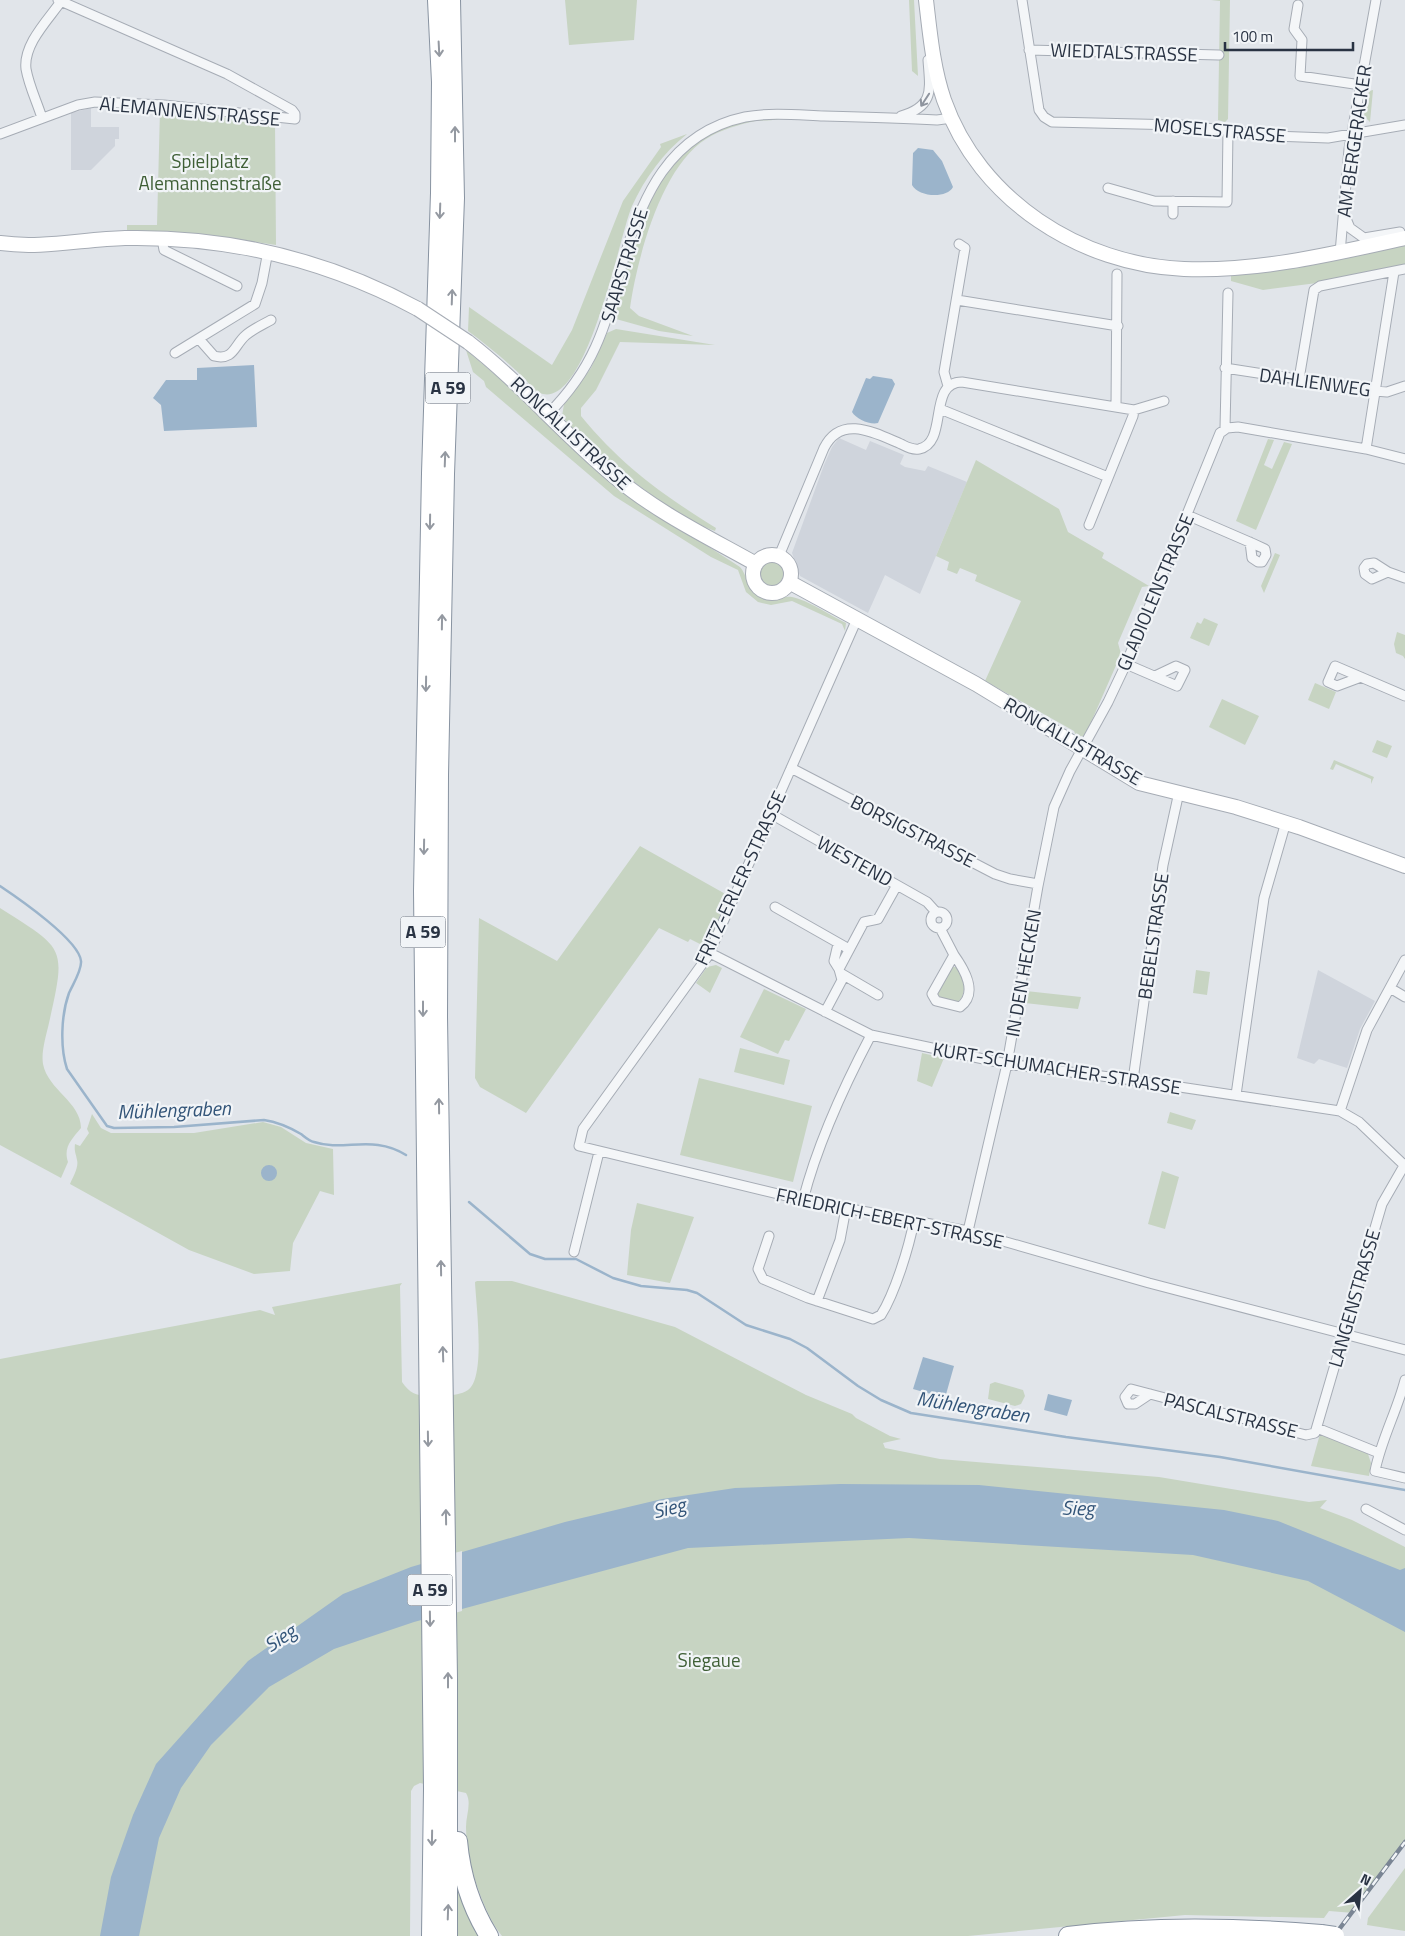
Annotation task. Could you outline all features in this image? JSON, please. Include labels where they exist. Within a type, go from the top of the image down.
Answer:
[{"type":"highway","name":"A 59","points":[[437,0],[441,82],[440,193],[431,473],[423,891],[448,1936]]},
{"type":"highway","name":"A 59","points":[[431,1936],[445,1790],[448,1728],[436,1391],[438,775],[445,474],[455,198],[451,0]]},
{"type":"highway","points":[[445,1790],[459,1846],[465,1883],[489,1936]]},
{"type":"highway","points":[[1068,1936],[1188,1928],[1255,1929],[1328,1935]]},
{"type":"street","points":[[42,118],[26,71],[27,60],[33,41],[60,0]]},
{"type":"street","name":"ALEMANNENSTRASSE","points":[[0,134],[78,105],[105,102],[164,106],[295,120],[295,114],[292,110],[240,81],[60,0]]},
{"type":"street","points":[[926,0],[938,79],[952,118],[974,157],[1006,195],[1054,230],[1084,246],[1119,259],[1166,268],[1196,270],[1268,264],[1340,253],[1405,238]]},
{"type":"street","points":[[1022,0],[1029,50]]},
{"type":"street","name":"AM BERGERACKER","points":[[1340,253],[1342,209],[1349,148],[1376,0]]},
{"type":"street","points":[[1298,5],[1294,29],[1302,40],[1300,76],[1361,85]]},
{"type":"street","points":[[894,118],[918,109],[928,98],[931,85],[928,54],[930,36]]},
{"type":"street","name":"WIEDTALSTRASSE","points":[[1029,50],[1219,55]]},
{"type":"street","name":"MOSELSTRASSE","points":[[1029,50],[1039,110],[1044,118],[1052,122],[1142,123],[1228,130],[1273,136],[1312,137],[1342,137],[1353,133],[1405,125]]},
{"type":"street","name":"SAARSTRASSE","points":[[548,414],[576,382],[594,353],[607,321],[635,221],[645,197],[662,171],[686,146],[712,129],[746,117],[788,115],[937,120],[952,118]]},
{"type":"street","points":[[1108,188],[1146,199],[1227,202],[1228,130]]},
{"type":"street","points":[[1173,201],[1173,214]]},
{"type":"street","points":[[1342,209],[1345,221],[1350,228],[1364,238],[1405,232]]},
{"type":"street","points":[[162,239],[164,250],[237,286]]},
{"type":"street","name":"RONCALLISTRASSE","points":[[0,244],[162,239],[206,242],[268,251],[345,274],[383,290],[418,309],[468,342],[511,377],[602,466],[638,494],[756,564]]},
{"type":"street","points":[[778,556],[824,448],[831,437],[843,430],[858,427],[911,449],[922,448],[928,443],[938,420],[943,395],[948,386],[944,372],[965,248],[959,244]]},
{"type":"street","points":[[175,353],[255,304],[262,283],[268,251]]},
{"type":"street","points":[[1299,379],[1313,294],[1316,288],[1405,269]]},
{"type":"street","points":[[1366,449],[1394,272]]},
{"type":"street","points":[[1116,407],[1117,274]]},
{"type":"street","name":"GLADIOLENSTRASSE","points":[[1083,749],[1126,664],[1222,431],[1228,293]]},
{"type":"street","points":[[956,300],[1118,326]]},
{"type":"street","points":[[199,338],[214,356],[226,357],[235,351],[244,337],[270,320]]},
{"type":"street","name":"DAHLIENWEG","points":[[1225,368],[1375,391],[1387,392],[1405,386]]},
{"type":"street","points":[[948,386],[962,382],[1134,410],[1164,400]]},
{"type":"street","points":[[940,409],[1108,477]]},
{"type":"street","points":[[1089,525],[1134,410]]},
{"type":"street","points":[[1222,431],[1238,427],[1366,449],[1405,459]]},
{"type":"street","points":[[1187,515],[1250,542]]},
{"type":"street","points":[[766,556],[778,556],[788,564],[790,570],[789,582],[778,592],[763,590],[754,579],[756,564],[766,556]]},
{"type":"street","points":[[1388,572],[1405,578]]},
{"type":"street","name":"RONCALLISTRASSE","points":[[789,582],[976,684],[1139,783],[1179,792],[1286,822],[1404,864]]},
{"type":"street","name":"FRITZ-ERLER-STRASSE","points":[[579,1146],[583,1129],[710,953],[790,768],[858,619]]},
{"type":"street","points":[[1126,664],[1155,676]]},
{"type":"street","points":[[1360,677],[1405,696]]},
{"type":"street","name":"IN DEN HECKEN","points":[[968,1231],[1007,1064],[1038,884],[1054,807],[1070,771],[1083,749]]},
{"type":"street","name":"BORSIGSTRASSE","points":[[790,768],[996,874],[1010,879],[1038,884]]},
{"type":"street","name":"BEBELSTRASSE","points":[[1133,1080],[1164,856],[1179,792]]},
{"type":"street","name":"WESTEND","points":[[771,814],[927,902],[936,912],[930,918],[933,926],[940,928],[954,955]]},
{"type":"street","points":[[1236,1096],[1264,899],[1286,822]]},
{"type":"street","points":[[840,972],[849,949],[864,922],[878,919],[897,885]]},
{"type":"street","points":[[775,907],[849,949]]},
{"type":"street","points":[[825,1012],[842,980],[834,961],[838,944]]},
{"type":"street","name":"KURT-SCHUMACHER-STRASSE","points":[[710,953],[871,1035],[1007,1064],[1133,1080],[1340,1111],[1364,1127],[1405,1165]]},
{"type":"street","points":[[954,955],[963,968],[969,984],[967,998],[960,1006],[936,1001],[932,994],[954,955]]},
{"type":"street","points":[[1340,1111],[1367,1030],[1405,960]]},
{"type":"street","points":[[840,972],[878,995]]},
{"type":"street","points":[[1390,988],[1405,997]]},
{"type":"street","points":[[803,1200],[817,1153],[838,1101],[871,1035]]},
{"type":"street","name":"FRIEDRICH-EBERT-STRASSE","points":[[579,1146],[803,1200],[968,1231],[1077,1263],[1405,1350]]},
{"type":"street","points":[[574,1252],[600,1152]]},
{"type":"street","name":"LANGENSTRASSE","points":[[1315,1431],[1382,1204],[1405,1165]]},
{"type":"street","points":[[817,1301],[840,1240],[846,1208]]},
{"type":"street","points":[[769,1236],[758,1269],[760,1276],[817,1301],[870,1318],[880,1317],[909,1247],[914,1221]]},
{"type":"street","points":[[1405,1380],[1396,1413],[1379,1453],[1375,1471],[1405,1478]]},
{"type":"street","name":"PASCALSTRASSE","points":[[1150,1394],[1295,1432],[1315,1431],[1379,1453]]},
{"type":"street","points":[[1366,1509],[1405,1530]]},
{"type":"shaded area","points":[[91,108],[91,127],[119,127],[119,139],[115,139],[115,146],[91,170],[71,170],[71,113]]},
{"type":"shaded area","points":[[839,438],[866,450],[870,441],[904,455],[900,464],[905,467],[925,471],[928,466],[967,482],[920,594],[885,575],[868,613],[800,576],[792,553],[824,465],[832,447]]},
{"type":"shaded area","points":[[1318,970],[1375,1001],[1360,1029],[1347,1068],[1319,1059],[1314,1064],[1297,1058]]},
{"type":"green space","points":[[565,0],[637,0],[634,40],[569,45]]},
{"type":"green space","points":[[909,0],[914,0],[918,76],[912,71]]},
{"type":"green space","points":[[1211,0],[1230,0],[1228,119],[1225,122],[1218,120],[1220,1]]},
{"type":"green space","points":[[1373,90],[1370,122],[1364,116],[1369,91]]},
{"type":"green space","name":"Spielplatz Alemannenstraße","points":[[160,110],[275,123],[276,245],[203,234],[127,231],[127,225],[157,225]]},
{"type":"green space","points":[[762,119],[779,119],[756,121],[724,130],[706,139],[690,152],[676,170],[664,192],[645,240],[630,308],[639,316],[693,336],[659,331],[616,319],[615,312],[644,216],[657,188],[675,162],[697,142],[726,127]]},
{"type":"green space","points":[[687,134],[670,149],[655,167],[632,206],[600,315],[588,347],[574,373],[559,390],[543,394],[538,392],[505,361],[468,331],[469,307],[552,365],[572,330],[623,201],[661,147],[660,144]]},
{"type":"green space","points":[[1405,244],[1405,266],[1317,283],[1263,290],[1231,281],[1231,275],[1291,267]]},
{"type":"green space","points":[[616,329],[715,345],[620,342],[596,390],[581,408],[581,416],[596,434],[628,465],[678,504],[716,528],[715,531],[678,512],[633,481],[592,447],[562,416],[564,404],[591,368],[607,333]]},
{"type":"green space","points":[[466,350],[505,383],[616,487],[740,567],[751,590],[758,596],[767,600],[792,597],[805,601],[846,623],[845,631],[842,624],[792,601],[771,605],[758,602],[746,592],[738,570],[711,557],[614,496],[486,387],[484,381],[473,372]]},
{"type":"green space","points":[[1268,439],[1274,440],[1264,465],[1272,469],[1284,442],[1292,444],[1256,530],[1236,521]]},
{"type":"green space","points":[[976,460],[1059,509],[1068,532],[1104,553],[1102,558],[1149,586],[1142,587],[1118,643],[1121,654],[1085,736],[1076,736],[1074,731],[985,681],[1021,601],[975,581],[977,575],[960,568],[957,574],[947,570],[949,562],[936,556]]},
{"type":"green space","points":[[1275,553],[1280,555],[1264,593],[1261,586]]},
{"type":"green space","points":[[772,560],[782,564],[786,574],[782,584],[772,588],[762,584],[758,574],[762,564]]},
{"type":"green space","points":[[1204,618],[1218,624],[1209,646],[1190,638],[1197,622],[1201,624]]},
{"type":"green space","points":[[1397,632],[1405,635],[1405,659],[1396,653],[1394,644]]},
{"type":"green space","points":[[1315,683],[1336,692],[1329,709],[1308,700]]},
{"type":"green space","points":[[1222,699],[1259,716],[1245,745],[1209,727]]},
{"type":"green space","points":[[1377,740],[1392,746],[1387,758],[1372,752]]},
{"type":"green space","points":[[1334,760],[1374,777],[1371,784],[1371,779],[1336,764],[1333,770],[1330,769]]},
{"type":"green space","points":[[640,846],[729,896],[706,947],[690,939],[688,942],[659,928],[526,1113],[480,1087],[475,1078],[479,918],[557,961]]},
{"type":"green space","points":[[0,908],[38,933],[56,952],[58,978],[43,1049],[43,1064],[51,1081],[76,1111],[80,1119],[81,1128],[68,1148],[68,1162],[61,1178],[0,1145]]},
{"type":"green space","points":[[716,965],[722,968],[710,993],[696,983],[707,967]]},
{"type":"green space","points":[[951,967],[957,967],[966,983],[962,997],[958,1002],[941,999],[937,993]]},
{"type":"green space","points":[[1196,970],[1210,972],[1207,995],[1193,993]]},
{"type":"green space","points":[[764,989],[806,1009],[789,1041],[785,1040],[778,1054],[740,1037]]},
{"type":"green space","points":[[1026,991],[1081,997],[1078,1009],[1025,1003]]},
{"type":"green space","points":[[740,1048],[790,1060],[784,1085],[734,1072]]},
{"type":"green space","points":[[922,1053],[944,1058],[932,1087],[917,1081]]},
{"type":"green space","points":[[699,1078],[812,1106],[793,1182],[680,1155]]},
{"type":"green space","points":[[1170,1112],[1196,1120],[1192,1130],[1167,1123]]},
{"type":"green space","points":[[92,1114],[101,1128],[111,1133],[194,1133],[263,1122],[281,1127],[306,1143],[333,1149],[334,1195],[320,1191],[293,1243],[290,1271],[254,1274],[189,1250],[70,1184],[77,1166],[75,1144],[80,1146],[89,1133],[87,1129]]},
{"type":"green space","points":[[1162,1171],[1179,1177],[1165,1229],[1148,1224]]},
{"type":"green space","points":[[637,1203],[694,1217],[670,1283],[627,1275],[631,1230]]},
{"type":"green space","name":"Siegaue","points":[[512,1281],[675,1327],[806,1395],[852,1414],[890,1436],[901,1439],[883,1443],[885,1448],[940,1459],[1159,1477],[1309,1502],[1327,1500],[1320,1508],[1352,1520],[1405,1547],[1405,1844],[1354,1913],[1329,1911],[1324,1918],[1185,1915],[968,1936],[502,1936],[488,1913],[472,1869],[467,1840],[466,1823],[469,1805],[466,1793],[420,1783],[414,1786],[411,1791],[410,1936],[0,1936],[0,1359],[260,1310],[275,1315],[272,1307],[402,1283],[400,1286],[402,1382],[409,1390],[417,1394],[427,1396],[457,1394],[468,1390],[474,1383],[477,1371],[479,1340],[475,1282]]},
{"type":"green space","points":[[995,1382],[1023,1390],[1025,1396],[1021,1404],[1015,1406],[988,1399],[990,1384]]},
{"type":"green space","points":[[1320,1434],[1368,1454],[1371,1463],[1369,1476],[1311,1466]]},
{"type":"green space","points":[[1405,1868],[1405,1931],[1367,1925],[1368,1918]]},
{"type":"green space","points":[[458,1883],[480,1936],[458,1936]]},
{"type":"water","points":[[918,148],[933,150],[942,161],[953,187],[950,191],[939,195],[932,195],[920,192],[912,185],[913,153]]},
{"type":"water","points":[[254,365],[257,427],[164,431],[161,405],[153,398],[166,380],[197,380],[197,368]]},
{"type":"water","points":[[873,376],[892,379],[895,384],[878,423],[867,422],[852,412],[866,378],[870,379]]},
{"type":"water","points":[[269,1165],[275,1167],[277,1173],[275,1179],[269,1181],[263,1179],[261,1173],[263,1167]]},
{"type":"water","points":[[923,1357],[954,1366],[945,1398],[913,1389]]},
{"type":"water","points":[[1048,1394],[1072,1400],[1067,1416],[1044,1410]]},
{"type":"water","name":"Sieg","points":[[840,1484],[979,1485],[1224,1510],[1278,1521],[1400,1570],[1405,1568],[1405,1632],[1308,1581],[1193,1555],[909,1538],[688,1548],[414,1622],[334,1649],[269,1687],[211,1745],[181,1788],[159,1838],[139,1936],[100,1936],[111,1877],[133,1815],[156,1764],[248,1661],[343,1594],[411,1567],[565,1522],[662,1499],[735,1488]]},
{"type":"pier","points":[[462,1551],[462,1611],[422,1622],[421,1562]]},
{"type":"waterway","name":"Mühlengraben","points":[[0,886],[46,920],[78,952],[81,961],[80,969],[69,993],[64,1011],[63,1051],[67,1069],[107,1126],[114,1128],[174,1127],[264,1120],[288,1127],[309,1140],[325,1145],[370,1144],[394,1149],[406,1155]]},
{"type":"waterway","name":"Mühlengraben","points":[[469,1202],[530,1254],[545,1259],[576,1259],[613,1278],[641,1286],[687,1290],[697,1293],[746,1325],[790,1339],[807,1348],[858,1386],[881,1400],[911,1413],[1066,1437],[1220,1457],[1405,1490]]},
{"type":"railway","points":[[1334,1936],[1405,1842]]}]
